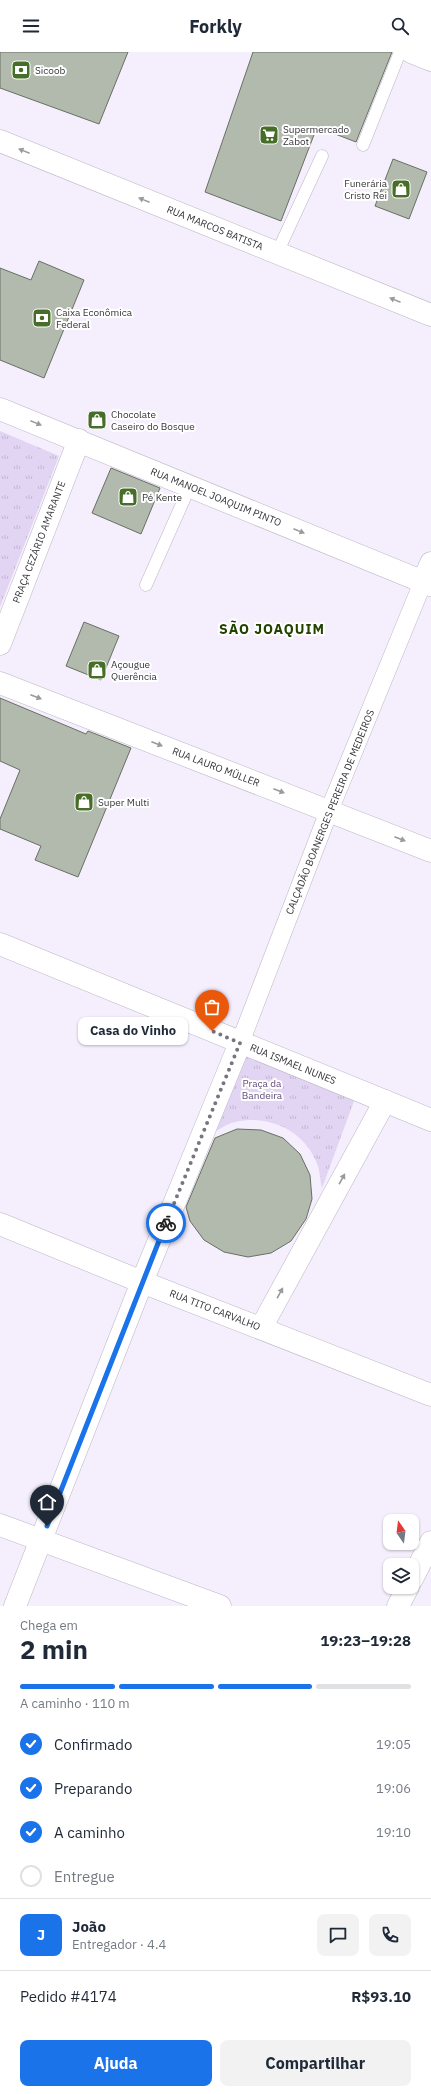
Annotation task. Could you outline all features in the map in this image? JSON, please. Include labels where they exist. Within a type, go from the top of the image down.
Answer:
[{"type":"street","points":[[411,52],[431,60]]},
{"type":"street","name":"RUA MARCOS BATISTA","points":[[0,141],[431,315]]},
{"type":"street","name":"RUA MANOEL JOAQUIM PINTO","points":[[0,409],[190,486],[428,577]]},
{"type":"street","name":"PRAÇA CEZÁRIO AMARANTE","points":[[0,644],[79,440]]},
{"type":"street","name":"CALÇADÃO BOANERGES PEREIRA DE MEDEIROS","points":[[240,1043],[329,811],[428,577]]},
{"type":"street","name":"RUA LAURO MÜLLER","points":[[0,683],[431,851]]},
{"type":"street","name":"RUA ISMAEL NUNES","points":[[0,944],[431,1120]]},
{"type":"street","points":[[15,1606],[142,1282],[240,1043]]},
{"type":"street","points":[[261,1328],[385,1101]]},
{"type":"street","name":"RUA TITO CARVALHO","points":[[0,1224],[142,1282],[431,1394]]},
{"type":"street","points":[[0,1525],[42,1540],[186,1600],[220,1606]]},
{"type":"street","points":[[419,1565],[431,1542]]},
{"type":"street","points":[[398,1606],[404,1594]]},
{"type":"lane","points":[[363,145],[400,52]]},
{"type":"lane","points":[[277,253],[322,156]]},
{"type":"lane","points":[[146,585],[190,486]]},
{"type":"green space","points":[[0,431],[59,456],[0,607]]},
{"type":"green space","name":"Praça da Bandeira","points":[[245,1049],[357,1093],[322,1188],[317,1164],[310,1149],[292,1132],[281,1126],[269,1122],[244,1120],[231,1123],[210,1135]]},
{"type":"building","points":[[0,52],[128,52],[99,124],[0,88]]},
{"type":"building","name":"Supermercado Zabot","points":[[253,52],[392,52],[356,142],[317,127],[281,221],[205,192]]},
{"type":"building","name":"Funerária Cristo Rei","points":[[393,159],[427,172],[409,219],[375,206]]},
{"type":"building","name":"Caixa Econômica Federal","points":[[39,261],[84,280],[44,378],[0,360],[0,268],[31,280]]},
{"type":"building","name":"Pé Kente","points":[[111,468],[160,488],[141,534],[92,513]]},
{"type":"building","points":[[84,622],[119,636],[101,680],[66,666]]},
{"type":"building","points":[[0,698],[86,734],[88,731],[131,748],[78,877],[35,860],[41,846],[0,829],[0,819],[20,770],[0,761]]},
{"type":"building","points":[[237,1129],[261,1130],[283,1138],[300,1154],[310,1175],[312,1199],[306,1219],[291,1241],[271,1253],[248,1257],[224,1252],[204,1240],[190,1221],[186,1207],[215,1138]]},
{"type":"way so far","points":[[166,1223],[240,1043],[212,1031]]},
{"type":"place","name":"Sicoob","points":[[21,70]]},
{"type":"place","name":"Supermercado Zabot","points":[[269,135]]},
{"type":"place","name":"Funerária Cristo Rei","points":[[401,189]]},
{"type":"place","name":"Caixa Econômica Federal","points":[[42,318]]},
{"type":"place","name":"Chocolate Caseiro do Bosque","points":[[97,420]]},
{"type":"place","name":"Pé Kente","points":[[128,497]]},
{"type":"place","name":"Açougue Querência","points":[[97,670]]},
{"type":"place","name":"Super Multi","points":[[84,802]]},
{"type":"place","name":"Casa do Vinho","points":[[212,1031]]},
{"type":"district","name":"SÃO JOAQUIM","points":[[272,629]]},
{"type":"route","points":[[47,1526],[166,1223]]}]
